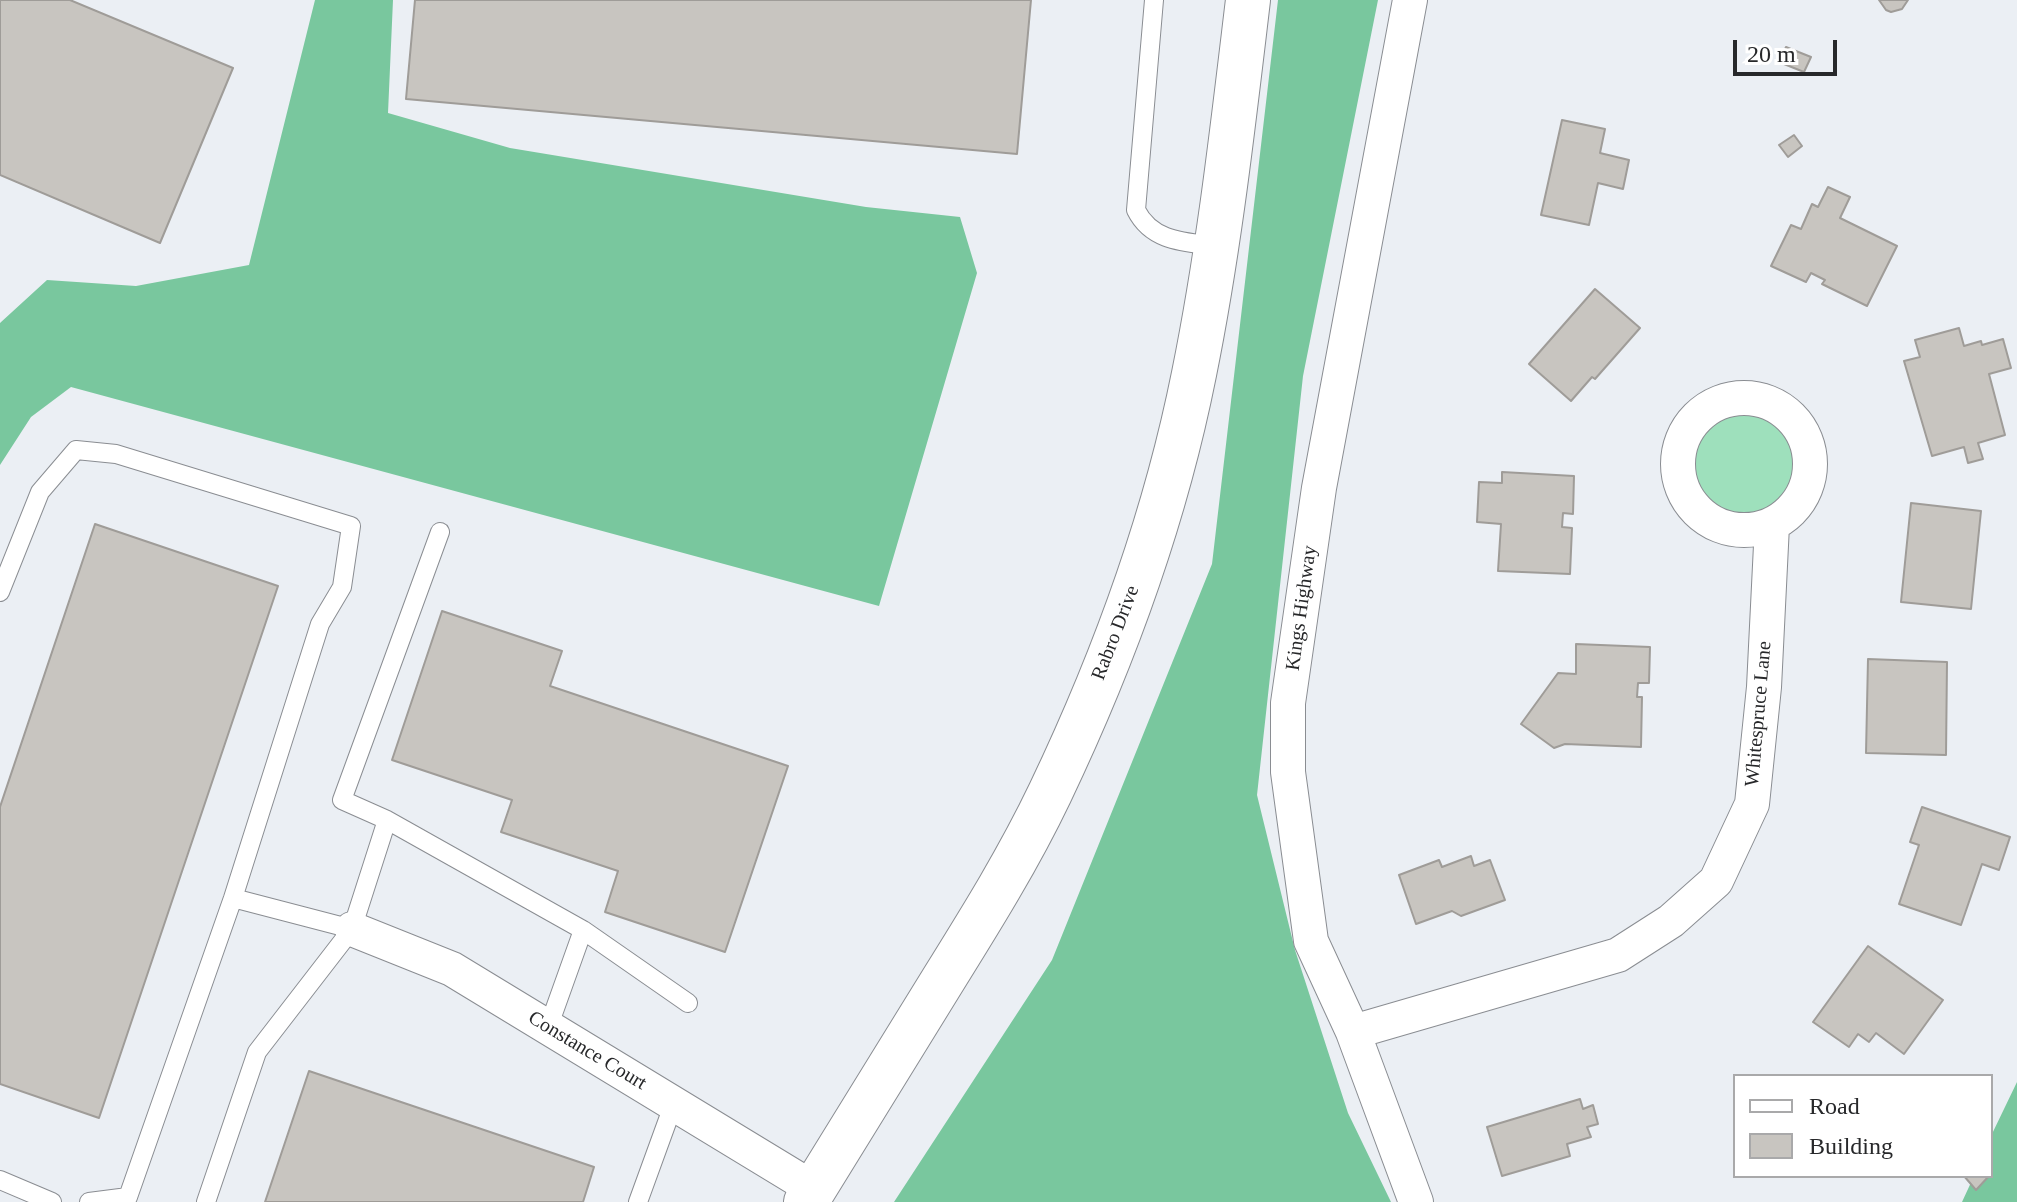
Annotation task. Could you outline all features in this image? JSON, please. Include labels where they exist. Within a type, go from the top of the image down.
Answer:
[{"type":"main road","name":"Rabro Drive","points":[[810,1195],[995,894],[1049,795],[1115,642],[1148,548],[1194,376],[1228,168],[1248,0]]},
{"type":"street","name":"Kings Highway","points":[[1410,0],[1319,488],[1288,703],[1288,772],[1311,941],[1353,1032],[1416,1202]]},
{"type":"street","name":"Whitespruce Lane","points":[[1353,1032],[1618,955],[1671,921],[1716,881],[1752,804],[1764,687],[1772,525]]},
{"type":"street","name":"Constance Court","points":[[352,929],[452,969],[674,1103],[810,1195]]},
{"type":"lane","points":[[1154,0],[1136,210],[1142,223],[1166,239],[1216,246]]},
{"type":"lane","points":[[0,592],[40,492],[76,450],[116,454],[351,526],[342,587],[320,624],[233,898],[128,1197],[89,1202]]},
{"type":"lane","points":[[440,532],[342,800],[387,820],[583,930],[688,1003]]},
{"type":"lane","points":[[206,1202],[257,1052],[352,929],[387,820]]},
{"type":"lane","points":[[233,898],[352,929]]},
{"type":"lane","points":[[548,1028],[583,930]]},
{"type":"lane","points":[[638,1202],[674,1103]]},
{"type":"lane","points":[[0,1180],[52,1202]]},
{"type":"green space","points":[[315,0],[393,0],[388,113],[510,148],[866,207],[960,217],[977,273],[879,606],[71,387],[31,417],[0,465],[0,323],[47,280],[136,286],[249,265]]},
{"type":"green space","points":[[1278,0],[1378,0],[1303,376],[1257,795],[1295,950],[1348,1113],[1391,1202],[894,1202],[1052,960],[1212,564]]},
{"type":"green space","points":[[1743,407],[1764,411],[1783,423],[1795,442],[1799,463],[1795,484],[1783,503],[1764,515],[1743,519],[1722,515],[1703,503],[1691,484],[1687,463],[1691,442],[1703,423],[1722,411]]},
{"type":"green space","points":[[2017,1082],[2017,1202],[1962,1202],[1973,1178],[1993,1178],[1993,1132]]},
{"type":"building","points":[[0,0],[70,0],[233,68],[160,243],[0,175]]},
{"type":"building","points":[[415,0],[1031,0],[1017,154],[406,99]]},
{"type":"building","points":[[1879,0],[1908,0],[1902,9],[1891,12]]},
{"type":"building","points":[[1786,47],[1811,57],[1804,72],[1779,62]]},
{"type":"building","points":[[1562,120],[1605,129],[1600,153],[1629,160],[1623,189],[1598,183],[1589,225],[1541,215]]},
{"type":"building","points":[[1794,135],[1802,146],[1788,157],[1779,145]]},
{"type":"building","points":[[1828,187],[1850,197],[1840,218],[1897,246],[1867,306],[1822,284],[1825,280],[1811,273],[1806,282],[1771,266],[1791,225],[1801,229],[1812,204],[1818,207]]},
{"type":"building","points":[[1595,289],[1640,328],[1571,401],[1529,364]]},
{"type":"building","points":[[1959,328],[1964,346],[2003,339],[2011,368],[1989,374],[2005,435],[1978,443],[1983,459],[1968,463],[1964,447],[1932,456],[1904,361],[1920,357],[1915,340]]},
{"type":"building","points":[[1502,472],[1574,476],[1573,514],[1563,513],[1562,527],[1572,528],[1570,574],[1498,571],[1501,524],[1477,522],[1479,482],[1502,483]]},
{"type":"building","points":[[1911,503],[1981,511],[1971,609],[1901,602]]},
{"type":"building","points":[[95,524],[278,586],[99,1118],[0,1084],[0,807]]},
{"type":"building","points":[[442,611],[562,651],[550,686],[788,766],[725,952],[605,912],[618,871],[501,832],[512,800],[392,760]]},
{"type":"building","points":[[1576,644],[1650,647],[1649,683],[1638,683],[1637,697],[1642,697],[1641,747],[1565,744],[1554,748],[1521,724],[1558,673],[1576,674]]},
{"type":"building","points":[[1868,659],[1947,662],[1946,755],[1866,753]]},
{"type":"building","points":[[1922,807],[2010,837],[1999,870],[1982,864],[1961,925],[1899,904],[1919,845],[1910,842]]},
{"type":"building","points":[[1471,856],[1474,866],[1490,860],[1505,900],[1461,916],[1452,911],[1416,924],[1399,875],[1439,860],[1442,867]]},
{"type":"building","points":[[1868,946],[1943,1000],[1904,1054],[1876,1033],[1869,1042],[1858,1034],[1849,1047],[1813,1022]]},
{"type":"building","points":[[309,1071],[594,1167],[583,1202],[265,1202]]},
{"type":"building","points":[[1580,1099],[1583,1109],[1593,1105],[1598,1124],[1587,1127],[1591,1137],[1567,1144],[1570,1156],[1502,1176],[1487,1127]]},
{"type":"building","points":[[1966,1178],[1987,1178],[1976,1190]]}]
